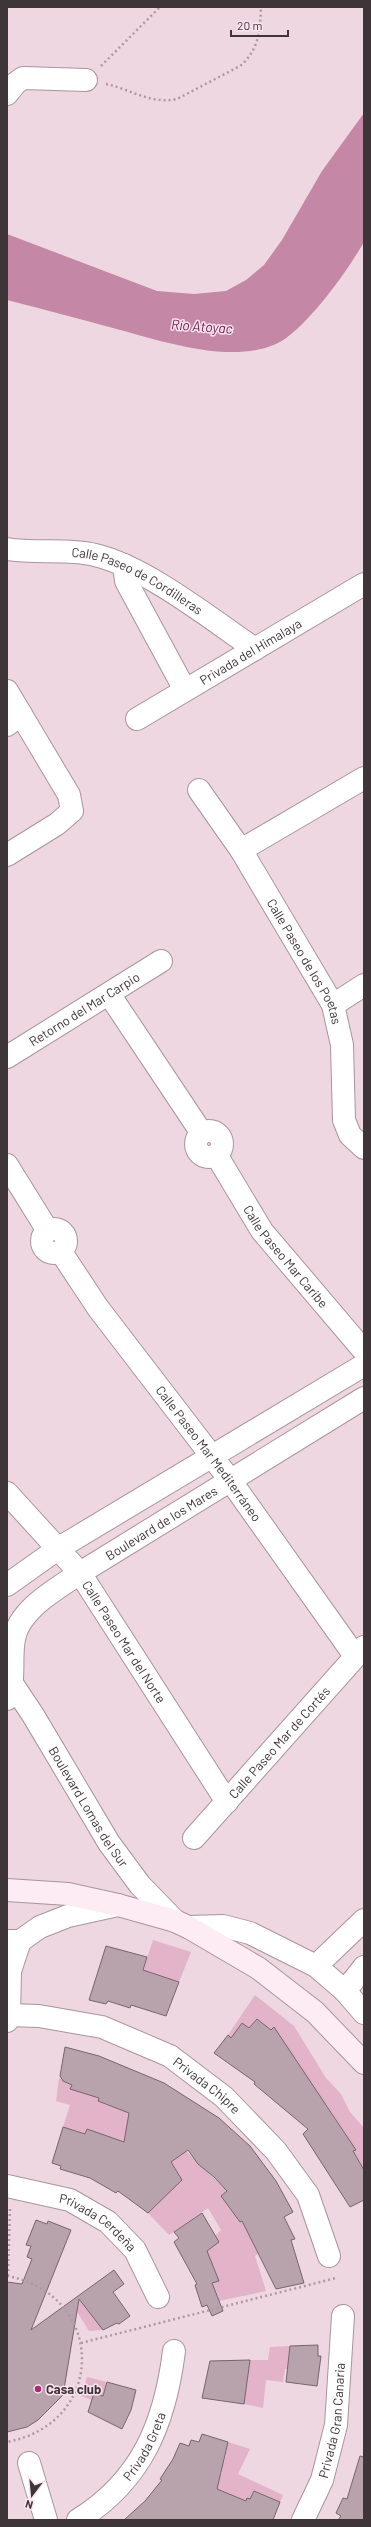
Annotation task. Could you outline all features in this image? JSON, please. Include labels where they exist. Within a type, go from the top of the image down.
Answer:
[{"type":"street","points":[[7,94],[16,83],[23,78],[86,80]]},
{"type":"street","name":"Calle Paseo de Cordilleras","points":[[7,549],[35,553],[95,555],[124,565],[149,579],[255,649]]},
{"type":"street","points":[[124,565],[126,581],[186,690]]},
{"type":"street","name":"Privada del Himalaya","points":[[137,719],[364,584]]},
{"type":"street","points":[[7,691],[14,719],[69,795],[72,811],[57,824],[7,855]]},
{"type":"street","points":[[241,850],[364,778]]},
{"type":"street","name":"Calle Paseo de los Poetas","points":[[199,790],[241,850],[333,1006],[342,1045],[344,1120],[350,1135],[364,1148]]},
{"type":"street","name":"Retorno del Mar Carpio","points":[[7,1057],[161,961]]},
{"type":"street","points":[[333,1006],[364,985]]},
{"type":"street","name":"Calle Paseo Mar Caribe","points":[[109,994],[201,1132],[195,1141],[197,1152],[206,1158],[217,1156],[262,1231],[364,1351]]},
{"type":"street","name":"Calle Paseo Mar Mediterráneo","points":[[7,1165],[48,1231],[42,1238],[44,1248],[51,1253],[61,1252],[98,1308],[360,1652]]},
{"type":"street","points":[[7,1585],[58,1548],[364,1365]]},
{"type":"street","name":"Boulevard de los Mares","points":[[9,1687],[14,1638],[17,1628],[24,1617],[46,1596],[80,1573],[364,1398]]},
{"type":"street","name":"Calle Paseo Mar del Norte","points":[[7,1493],[80,1573],[227,1802]]},
{"type":"street","name":"Calle Paseo Mar de Cortés","points":[[194,1838],[360,1652]]},
{"type":"street","name":"Boulevard Lomas del Sur","points":[[9,1687],[33,1715],[110,1843],[140,1885],[181,1924]]},
{"type":"street","points":[[7,1890],[68,1894],[118,1905],[181,1924],[258,1968],[315,2012],[364,2063]]},
{"type":"street","points":[[8,2017],[10,1971],[14,1941],[40,1927],[68,1916],[118,1905]]},
{"type":"street","points":[[316,1966],[364,1920]]},
{"type":"street","points":[[181,1924],[223,1926],[250,1933],[316,1966],[345,1991],[364,2013]]},
{"type":"street","points":[[345,1991],[364,1967]]},
{"type":"street","name":"Privada Chipre","points":[[8,2017],[39,2016],[102,2027],[176,2060],[224,2097],[276,2151],[308,2196],[329,2256]]},
{"type":"street","name":"Privada Cerdeña","points":[[9,2186],[70,2200],[108,2222],[135,2250],[158,2297]]},
{"type":"street","name":"Privada Gran Canaria","points":[[303,2520],[322,2480],[336,2425],[343,2316]]},
{"type":"street","name":"Privada Greta","points":[[78,2520],[100,2506],[118,2489],[149,2445],[162,2416],[169,2388],[174,2351]]},
{"type":"street","points":[[29,2463],[46,2520]]},
{"type":"path","points":[[86,80],[160,7]]},
{"type":"path","points":[[86,80],[122,87],[153,100],[166,102],[177,99],[240,66],[249,58],[257,45],[261,7]]},
{"type":"path","points":[[7,2442],[26,2438],[47,2427],[64,2411],[76,2390],[82,2367],[81,2343],[74,2323],[63,2306],[47,2291],[28,2282],[8,2276],[9,2186]]},
{"type":"path","points":[[81,2343],[336,2278]]},
{"type":"shaded area","points":[[153,1940],[191,1952],[179,1982],[143,1970]]},
{"type":"shaded area","points":[[255,1995],[294,2026],[326,2078],[341,2094],[350,2112],[364,2128],[364,2170],[349,2154],[356,2150],[326,2104],[302,2123],[289,2114],[294,2109],[274,2027],[271,2030],[257,2019],[237,2041],[228,2035]]},
{"type":"shaded area","points":[[59,2078],[63,2081],[72,2081],[71,2089],[100,2096],[98,2101],[129,2113],[129,2116],[182,2147],[227,2191],[221,2196],[240,2222],[242,2221],[258,2254],[255,2256],[266,2291],[219,2301],[212,2283],[218,2281],[206,2252],[219,2242],[215,2236],[221,2230],[208,2208],[169,2235],[148,2213],[125,2141],[121,2146],[87,2129],[85,2134],[63,2127],[70,2105],[56,2101]]},
{"type":"shaded area","points":[[77,2297],[103,2330],[89,2331],[76,2310]]},
{"type":"shaded area","points":[[290,2346],[288,2369],[285,2369],[283,2382],[266,2380],[263,2408],[244,2404],[250,2360],[268,2360],[270,2347]]},
{"type":"shaded area","points":[[87,2377],[107,2382],[103,2396],[94,2393],[92,2400],[81,2396]]},
{"type":"shaded area","points":[[228,2442],[250,2449],[238,2474],[283,2495],[280,2502],[255,2491],[250,2499],[247,2498],[246,2501],[235,2496],[229,2508],[203,2469],[221,2475],[222,2472],[219,2470],[222,2463],[224,2463]]},
{"type":"water","name":"Río Atoyac","points":[[364,113],[364,242],[348,268],[325,299],[300,327],[276,344],[257,350],[237,352],[194,348],[151,339],[7,300],[7,234],[157,291],[194,294],[226,291],[246,280],[264,265],[282,240],[322,171]]},
{"type":"building","points":[[106,1946],[147,1957],[143,1970],[179,1982],[166,2016],[131,2005],[130,2008],[108,2001],[106,2004],[89,2000]]},
{"type":"building","points":[[257,2019],[271,2030],[274,2027],[356,2150],[353,2151],[364,2170],[364,2200],[350,2207],[303,2134],[308,2129],[254,2084],[255,2082],[214,2053],[228,2035],[231,2038],[242,2023],[249,2028]]},
{"type":"building","points":[[65,2047],[99,2056],[164,2083],[219,2118],[250,2146],[276,2181],[293,2212],[284,2217],[295,2239],[291,2240],[304,2283],[276,2289],[242,2221],[240,2222],[221,2196],[227,2191],[214,2177],[198,2164],[188,2150],[171,2162],[182,2180],[148,2213],[118,2191],[116,2193],[90,2178],[60,2169],[61,2166],[52,2163],[63,2127],[85,2134],[87,2129],[124,2142],[129,2113],[98,2101],[99,2098],[70,2089],[72,2085],[63,2081],[60,2076]]},
{"type":"building","points":[[202,2213],[219,2242],[207,2251],[219,2281],[212,2283],[223,2311],[212,2316],[207,2305],[202,2307],[195,2285],[197,2284],[174,2242],[179,2238],[174,2232]]},
{"type":"building","points":[[36,2220],[47,2224],[48,2221],[71,2230],[31,2330],[114,2270],[124,2284],[113,2292],[130,2316],[119,2324],[117,2323],[103,2330],[79,2299],[63,2395],[38,2420],[27,2427],[7,2432],[7,2282],[22,2284],[32,2259],[27,2257],[31,2246],[26,2245]]},
{"type":"building","points":[[318,2345],[318,2356],[321,2356],[317,2386],[286,2382],[290,2346]]},
{"type":"building","points":[[250,2360],[244,2404],[202,2398],[210,2361]]},
{"type":"building","points":[[107,2382],[136,2390],[131,2410],[122,2429],[88,2412],[94,2393],[103,2396]]},
{"type":"building","points":[[202,2434],[228,2442],[217,2489],[246,2501],[247,2498],[250,2499],[254,2491],[280,2502],[273,2520],[124,2520],[145,2501],[162,2480],[160,2479],[173,2459],[180,2443],[189,2446],[191,2440],[199,2442]]},
{"type":"building","points":[[360,2456],[364,2457],[364,2520],[338,2520],[341,2516],[336,2513],[343,2498],[347,2499]]},
{"type":"place","name":"Casa club","points":[[38,2389]]}]
